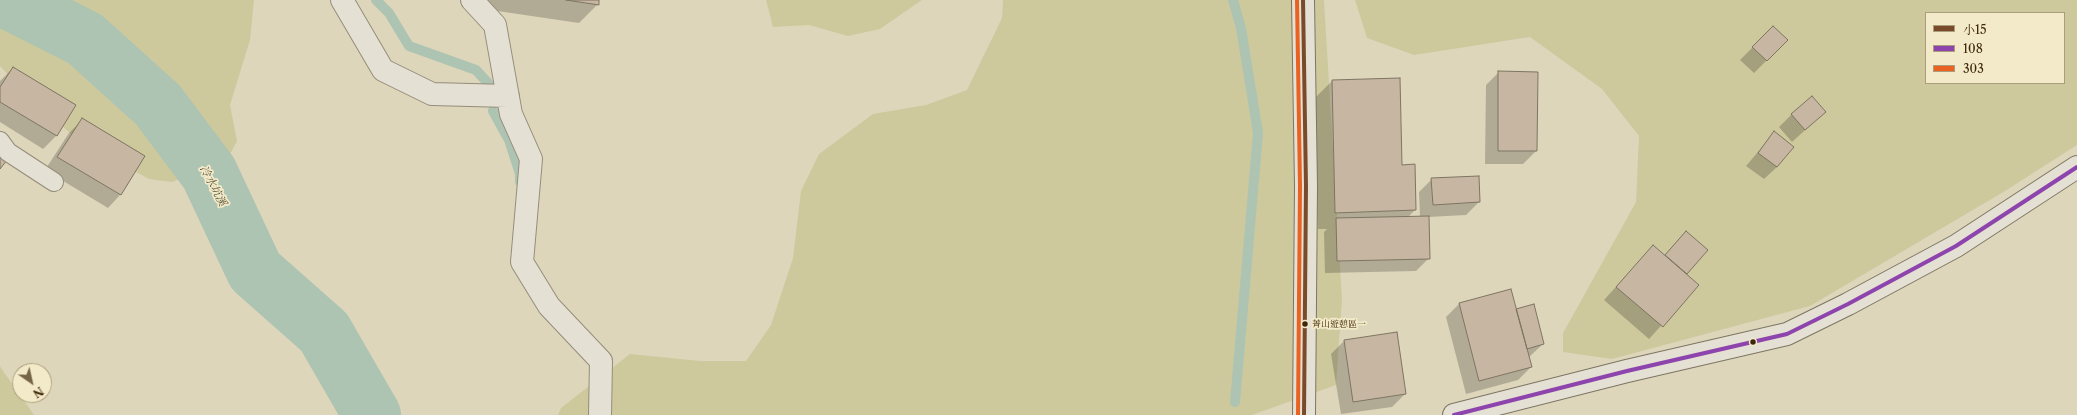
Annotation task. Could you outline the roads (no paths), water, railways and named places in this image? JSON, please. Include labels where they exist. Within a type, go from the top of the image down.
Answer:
[{"type":"street","points":[[342,0],[383,70],[432,94],[508,96]]},
{"type":"street","points":[[472,0],[495,25],[511,114],[530,159],[522,262],[549,306],[601,361],[600,415]]},
{"type":"street","points":[[1303,0],[1306,186],[1304,415]]},
{"type":"street","points":[[1454,415],[1627,371],[1787,334],[1848,304],[1956,246],[2077,167]]},
{"type":"lane","points":[[0,141],[8,152],[54,182]]},
{"type":"waterway","name":"冷水坑溪","points":[[8,0],[85,39],[158,105],[209,173],[255,271],[324,332],[372,415]]},
{"type":"waterway","points":[[376,0],[389,13],[409,46],[476,70],[488,83],[491,97]]},
{"type":"waterway","points":[[1233,0],[1241,28],[1258,133],[1235,402]]},
{"type":"waterway","points":[[493,111],[509,140],[520,174],[520,182]]},
{"type":"place","name":"菁山遊憩區一","points":[[1305,324]]}]
